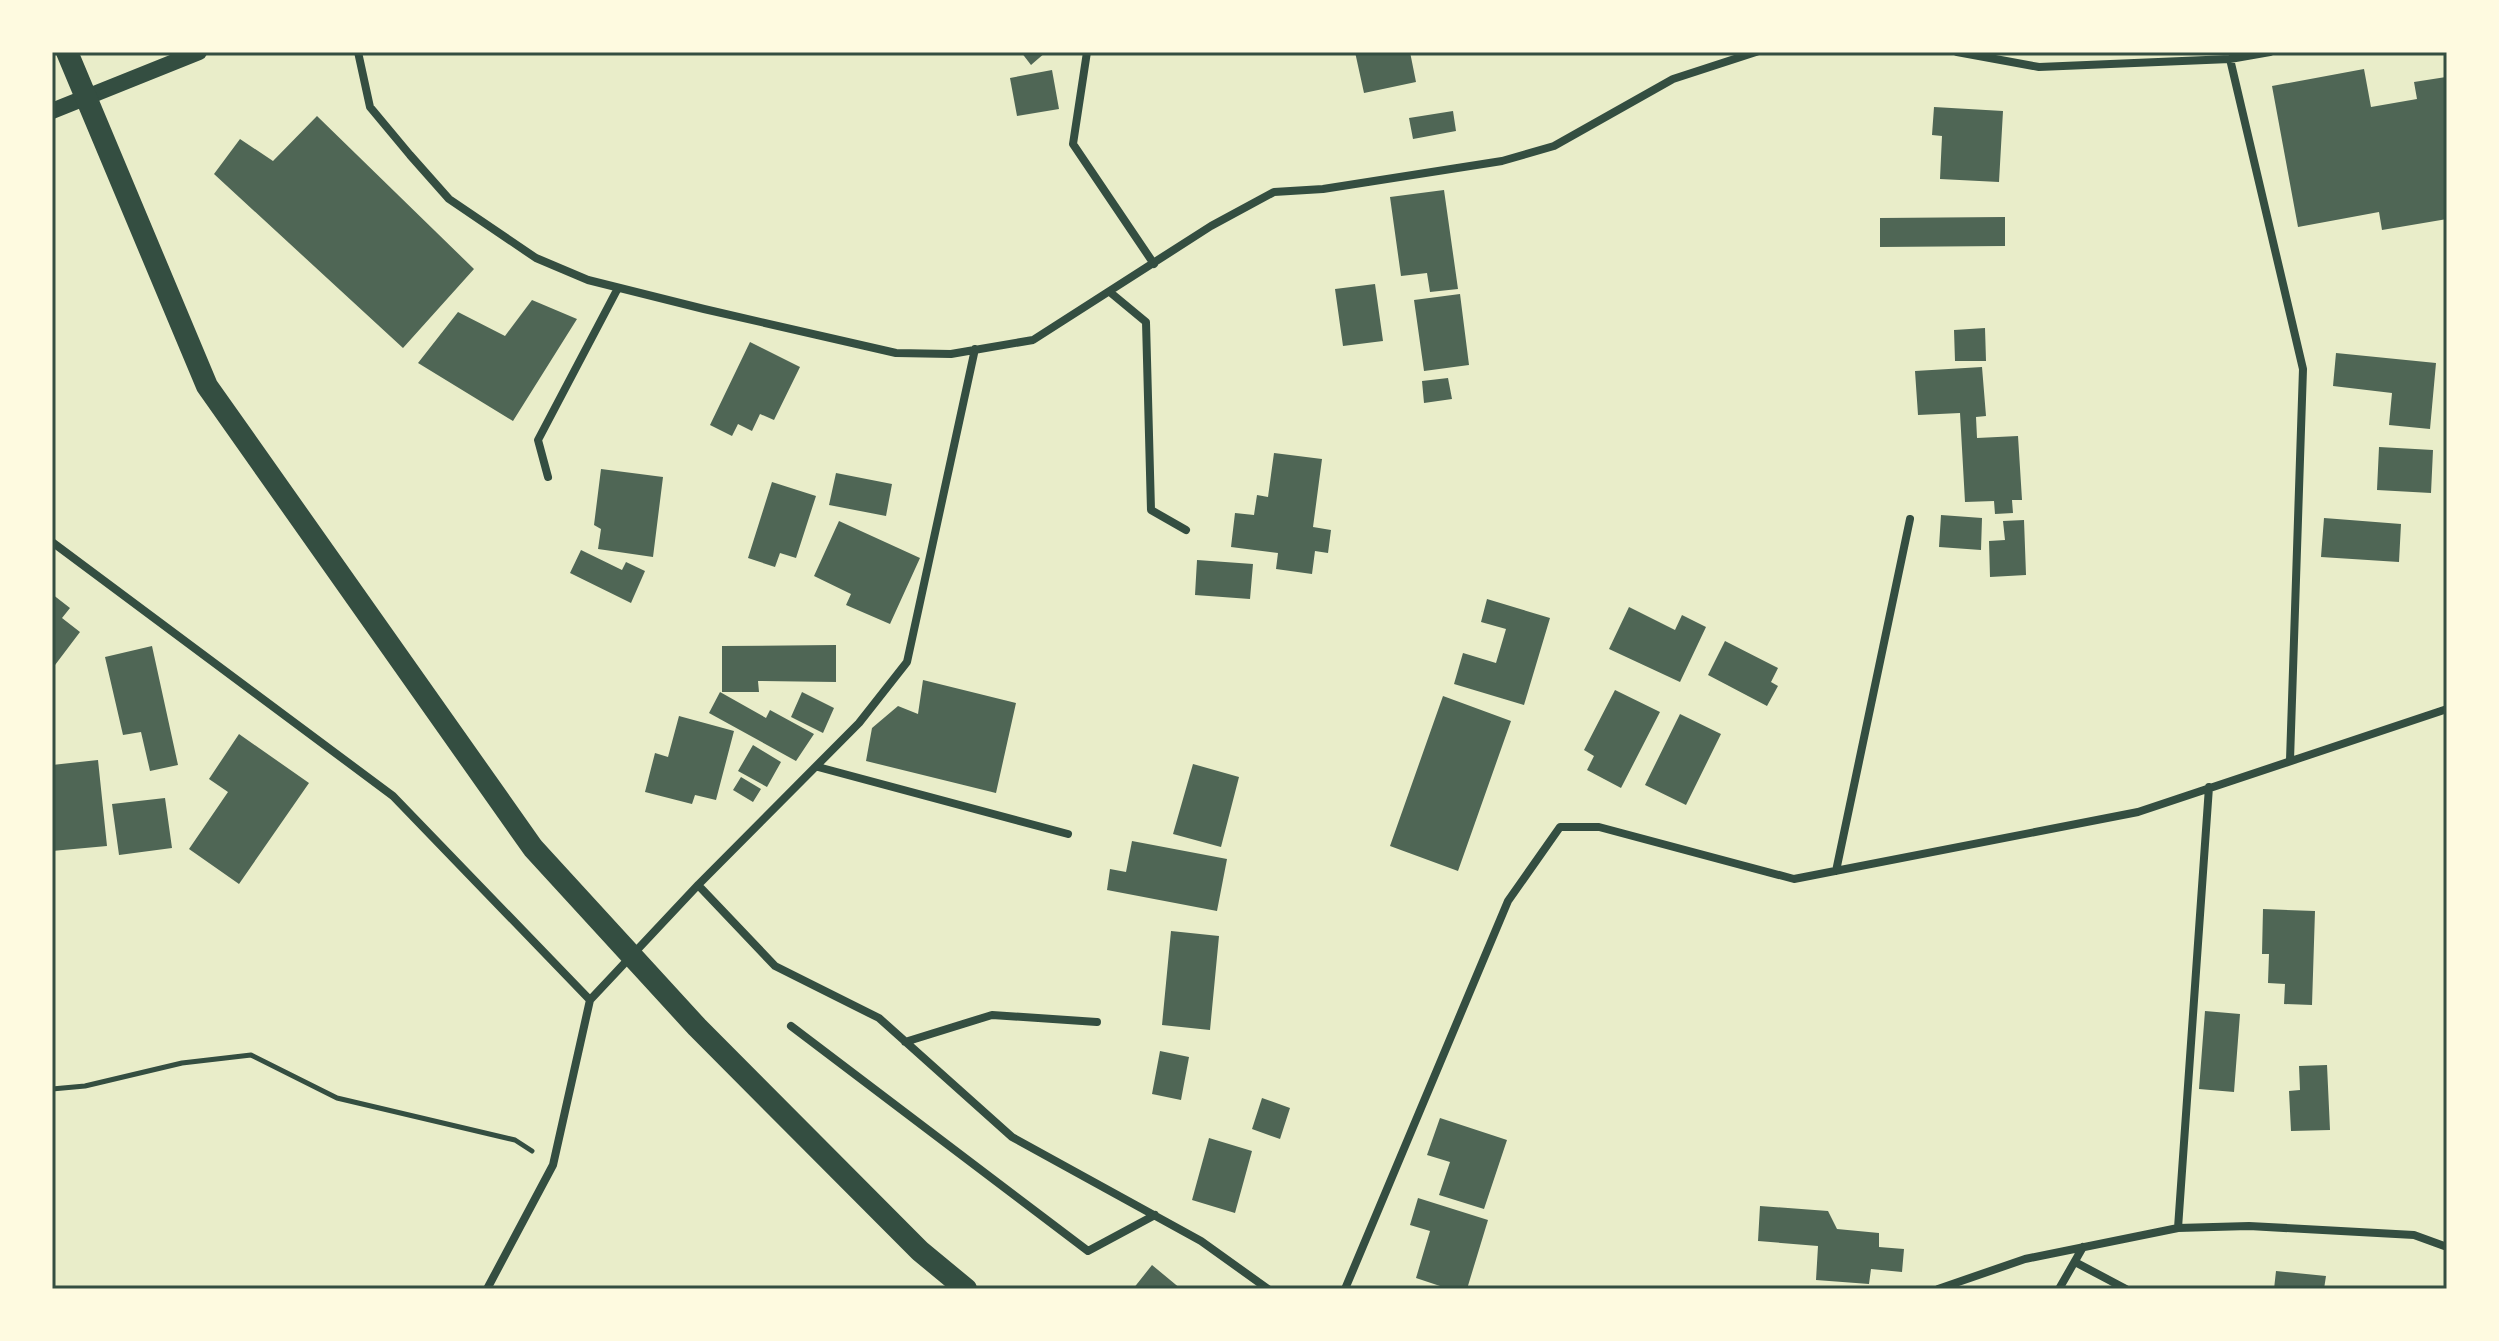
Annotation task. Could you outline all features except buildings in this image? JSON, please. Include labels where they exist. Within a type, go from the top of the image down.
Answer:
[{"type":"highway","points":[[67,52],[207,386],[533,848],[630,957],[920,1251],[966,1289]]},
{"type":"main road","points":[[52,111],[199,52]]},
{"type":"street","points":[[358,52],[370,107],[449,199],[536,258],[588,280],[618,288],[896,353],[951,354],[1033,340],[1111,293],[1211,226],[1274,192],[1323,189],[1502,161],[1554,146],[1673,79],[1756,52]]},
{"type":"street","points":[[1087,52],[1073,144],[1154,264]]},
{"type":"street","points":[[1957,52],[2039,67],[2230,59],[2270,52]]},
{"type":"street","points":[[2230,59],[2303,369],[2290,760]]},
{"type":"street","points":[[548,477],[538,440],[618,288]]},
{"type":"street","points":[[1111,293],[1146,322],[1151,510],[1186,530]]},
{"type":"street","points":[[487,1289],[553,1165],[590,1000],[698,885],[818,767],[859,723],[907,662],[975,349]]},
{"type":"street","points":[[1836,871],[1910,519]]},
{"type":"street","points":[[52,542],[393,796],[590,1000]]},
{"type":"street","points":[[1345,1289],[1508,901],[1560,827],[1599,827],[1794,879],[2138,812],[2447,709]]},
{"type":"street","points":[[818,767],[1068,834]]},
{"type":"street","points":[[2178,1228],[2209,787]]},
{"type":"street","points":[[698,885],[775,966],[879,1018],[1012,1137],[1201,1241],[1268,1289]]},
{"type":"street","points":[[905,1042],[992,1015],[1097,1022]]},
{"type":"street","points":[[791,1026],[1088,1251],[1155,1215]]},
{"type":"street","points":[[1938,1289],[2025,1259],[2178,1228],[2249,1226],[2414,1235],[2447,1247]]},
{"type":"street","points":[[2059,1289],[2083,1247]]},
{"type":"street","points":[[2075,1262],[2126,1289]]},
{"type":"path","points":[[52,1089],[85,1086],[182,1063],[251,1055],[337,1098],[515,1140],[553,1165]]}]
